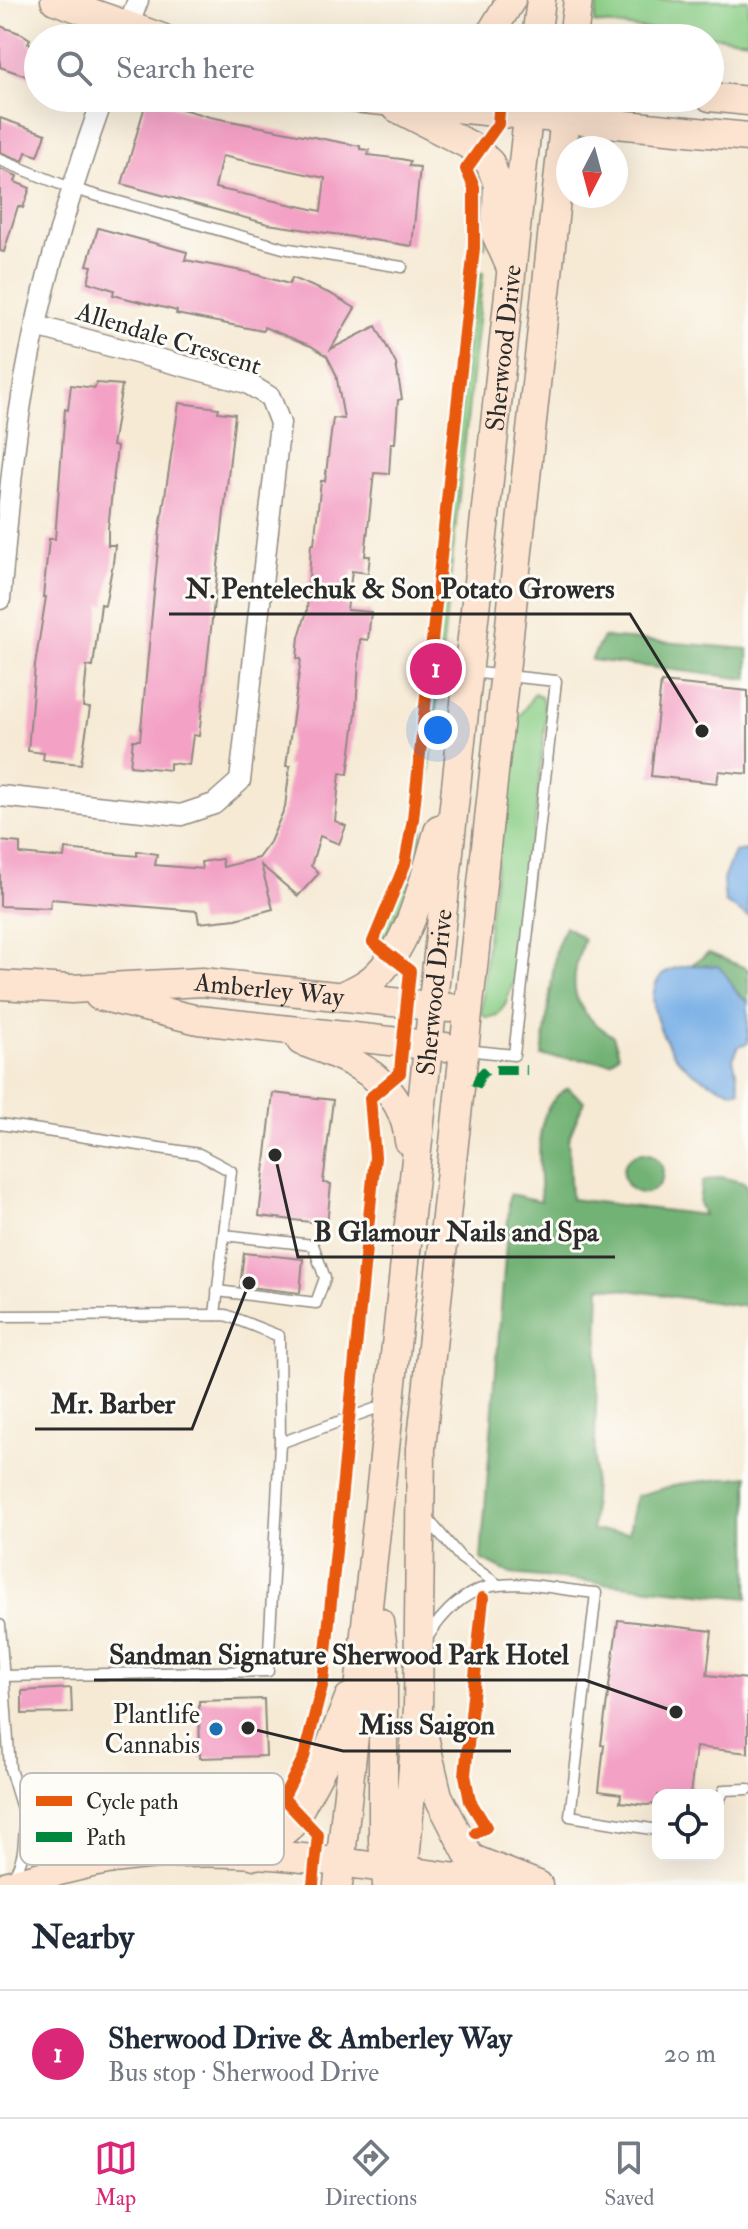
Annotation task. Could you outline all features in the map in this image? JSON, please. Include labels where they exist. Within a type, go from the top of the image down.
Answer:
[{"type":"main road","points":[[55,0],[130,21]]},
{"type":"main road","points":[[496,24],[511,0]]},
{"type":"main road","points":[[538,24],[541,0]]},
{"type":"main road","points":[[575,24],[578,0]]},
{"type":"main road","points":[[724,98],[748,101]]},
{"type":"main road","points":[[405,112],[473,147],[490,163],[498,185],[496,234],[512,269]]},
{"type":"main road","name":"Sherwood Drive","points":[[339,1874],[414,1186],[426,1045],[529,112]]},
{"type":"main road","name":"Sherwood Drive","points":[[394,1878],[418,1709],[419,1508],[431,1338],[566,112]]},
{"type":"main road","points":[[591,112],[748,137]]},
{"type":"main road","points":[[342,996],[380,973],[404,933],[439,828],[461,743]]},
{"type":"main road","name":"Amberley Way","points":[[0,985],[71,989],[202,982],[467,1010]]},
{"type":"main road","name":"Amberley Way","points":[[71,989],[198,1020],[463,1050]]},
{"type":"main road","points":[[259,1026],[357,1065],[396,1095],[408,1126],[414,1186]]},
{"type":"main road","points":[[370,1595],[383,1648],[394,1878]]},
{"type":"main road","points":[[284,1831],[291,1825],[323,1765],[363,1663]]},
{"type":"main road","points":[[418,1709],[438,1796],[470,1858],[538,1885]]},
{"type":"main road","points":[[284,1862],[339,1874],[511,1885]]},
{"type":"main road","points":[[7,1885],[46,1880],[95,1865]]},
{"type":"main road","points":[[339,1874],[358,1885]]},
{"type":"street","name":"Allendale Crescent","points":[[0,599],[19,416],[36,326],[70,188],[98,112]]},
{"type":"street","name":"Allendale Crescent","points":[[0,796],[181,815],[214,804],[240,781],[280,423],[270,397],[247,383],[36,326]]},
{"type":"lane","points":[[0,160],[70,188],[283,248],[402,267]]},
{"type":"lane","points":[[463,1050],[514,1055],[556,681],[469,671]]},
{"type":"lane","points":[[0,1124],[199,1154],[231,1171],[215,1315]]},
{"type":"lane","points":[[217,1291],[316,1303],[325,1278],[313,1245],[224,1235]]},
{"type":"lane","points":[[0,1316],[226,1315],[279,1336],[280,1443],[268,1671],[2,1676]]},
{"type":"lane","points":[[280,1443],[390,1403]]},
{"type":"lane","points":[[419,1508],[461,1558],[497,1584]]},
{"type":"lane","points":[[419,1651],[453,1602],[497,1584],[596,1593],[570,1816],[652,1829]]},
{"type":"lane","points":[[0,1625],[10,1769],[20,1802]]},
{"type":"lane","points":[[724,1790],[748,1789]]},
{"type":"lane","points":[[7,1885],[20,1865]]},
{"type":"green space","points":[[598,0],[748,0],[748,40],[724,37],[724,24],[594,23]]},
{"type":"green space","points":[[473,165],[480,172],[487,191],[485,247],[478,245],[480,193]]},
{"type":"green space","points":[[476,272],[483,273],[424,820],[415,868],[403,906],[388,935],[379,944],[378,938],[401,888],[415,831]]},
{"type":"green space","points":[[603,637],[748,649],[748,679],[591,660]]},
{"type":"green space","points":[[535,693],[542,698],[546,716],[520,965],[505,1005],[497,1015],[487,1018],[481,1014],[489,918],[517,720]]},
{"type":"green space","points":[[565,926],[584,939],[575,970],[576,995],[588,1016],[613,1036],[619,1054],[611,1062],[542,1056],[556,949]]},
{"type":"green space","points":[[709,953],[748,969],[748,1002],[706,965],[691,965]]},
{"type":"green space","points":[[568,1088],[584,1101],[568,1140],[571,1199],[704,1215],[699,1203],[702,1182],[722,1177],[745,1183],[748,1189],[748,1307],[600,1286],[592,1531],[629,1532],[636,1496],[678,1484],[748,1476],[748,1598],[511,1574],[481,1559],[510,1194],[541,1201],[539,1154],[542,1123],[556,1097]]},
{"type":"green space","points":[[643,1153],[657,1159],[663,1173],[657,1187],[643,1193],[629,1187],[623,1173],[629,1159]]},
{"type":"water","points":[[748,850],[748,917],[725,902],[723,880],[734,852]]},
{"type":"water","points":[[691,965],[718,966],[748,1002],[748,1043],[739,1046],[733,1058],[740,1090],[734,1092],[689,1070],[663,1035],[654,1008],[656,984],[668,971]]},
{"type":"building","points":[[0,26],[24,35],[24,75],[0,67]]},
{"type":"building","points":[[143,112],[192,112],[360,146],[360,149],[369,150],[368,155],[410,161],[409,166],[420,167],[412,246],[268,224],[122,184]],"holes":[[[222,156],[325,178],[321,211],[215,188]]]},
{"type":"building","points":[[0,118],[46,134],[38,156],[26,152],[23,161],[0,152]]},
{"type":"building","points":[[0,169],[17,176],[15,182],[30,188],[23,208],[18,206],[4,252],[0,251]]},
{"type":"building","points":[[98,228],[187,252],[185,260],[289,284],[292,278],[331,294],[355,308],[331,349],[376,326],[396,364],[402,399],[398,400],[389,474],[374,473],[365,556],[370,556],[368,573],[352,571],[347,610],[371,612],[368,640],[360,639],[356,713],[348,774],[340,773],[335,821],[346,826],[339,844],[320,836],[311,866],[319,873],[298,896],[261,865],[273,909],[236,919],[199,923],[197,911],[51,899],[50,908],[0,906],[0,841],[20,843],[20,854],[64,858],[65,849],[137,856],[137,851],[157,854],[155,865],[202,869],[201,862],[222,859],[223,867],[258,858],[270,842],[285,807],[290,766],[286,766],[301,659],[297,658],[299,637],[307,611],[311,544],[314,544],[321,481],[325,481],[333,418],[344,419],[336,374],[327,356],[311,346],[264,327],[263,331],[176,314],[177,311],[113,295],[114,290],[88,282],[92,266],[87,265]]},
{"type":"building","points":[[96,383],[122,385],[112,446],[117,447],[108,528],[108,545],[115,545],[105,605],[101,604],[93,667],[87,666],[83,707],[90,708],[81,764],[43,760],[44,753],[28,751],[35,665],[46,597],[43,597],[49,539],[55,539],[65,409],[68,410],[71,385],[95,388]]},
{"type":"building","points":[[179,403],[219,408],[218,412],[235,414],[199,736],[193,735],[189,765],[170,763],[170,770],[130,766],[133,740],[140,740],[160,529]]},
{"type":"building","points":[[661,682],[748,691],[748,774],[719,771],[717,783],[651,776]]},
{"type":"building","points":[[273,1093],[333,1100],[323,1183],[331,1184],[327,1224],[259,1216]]},
{"type":"building","points":[[244,1253],[303,1259],[300,1293],[240,1286]]},
{"type":"building","points":[[618,1620],[712,1631],[707,1675],[748,1679],[748,1753],[696,1747],[691,1789],[652,1789],[652,1804],[620,1802],[621,1794],[599,1791],[604,1745],[601,1745]]},
{"type":"building","points":[[71,1688],[72,1713],[22,1714],[22,1691]]},
{"type":"building","points":[[264,1699],[266,1756],[200,1758],[199,1701]]},
{"type":"marked path","points":[[476,1087],[486,1070],[527,1070]]},
{"type":"cycle path","points":[[284,1796],[304,1757],[323,1682],[375,1157],[370,1098],[400,1073],[410,971],[373,942],[405,864],[413,819],[474,248],[474,187],[466,169],[498,124],[499,112]]},
{"type":"cycle path","points":[[476,1833],[486,1827],[470,1801],[465,1775],[483,1598]]},
{"type":"cycle path","points":[[284,1799],[318,1835],[313,1885]]},
{"type":"place","name":"Sherwood Drive & Amberley Way","points":[[436,669]]},
{"type":"place","name":"N. Pentelechuk & Son Potato Growers","points":[[702,731]]},
{"type":"place","name":"B Glamour Nails and Spa","points":[[275,1155]]},
{"type":"place","name":"Mr. Barber","points":[[249,1283]]},
{"type":"place","name":"Sandman Signature Sherwood Park Hotel","points":[[676,1712]]},
{"type":"place","name":"Miss Saigon","points":[[248,1728]]},
{"type":"place","name":"Plantlife Cannabis","points":[[216,1729]]}]
